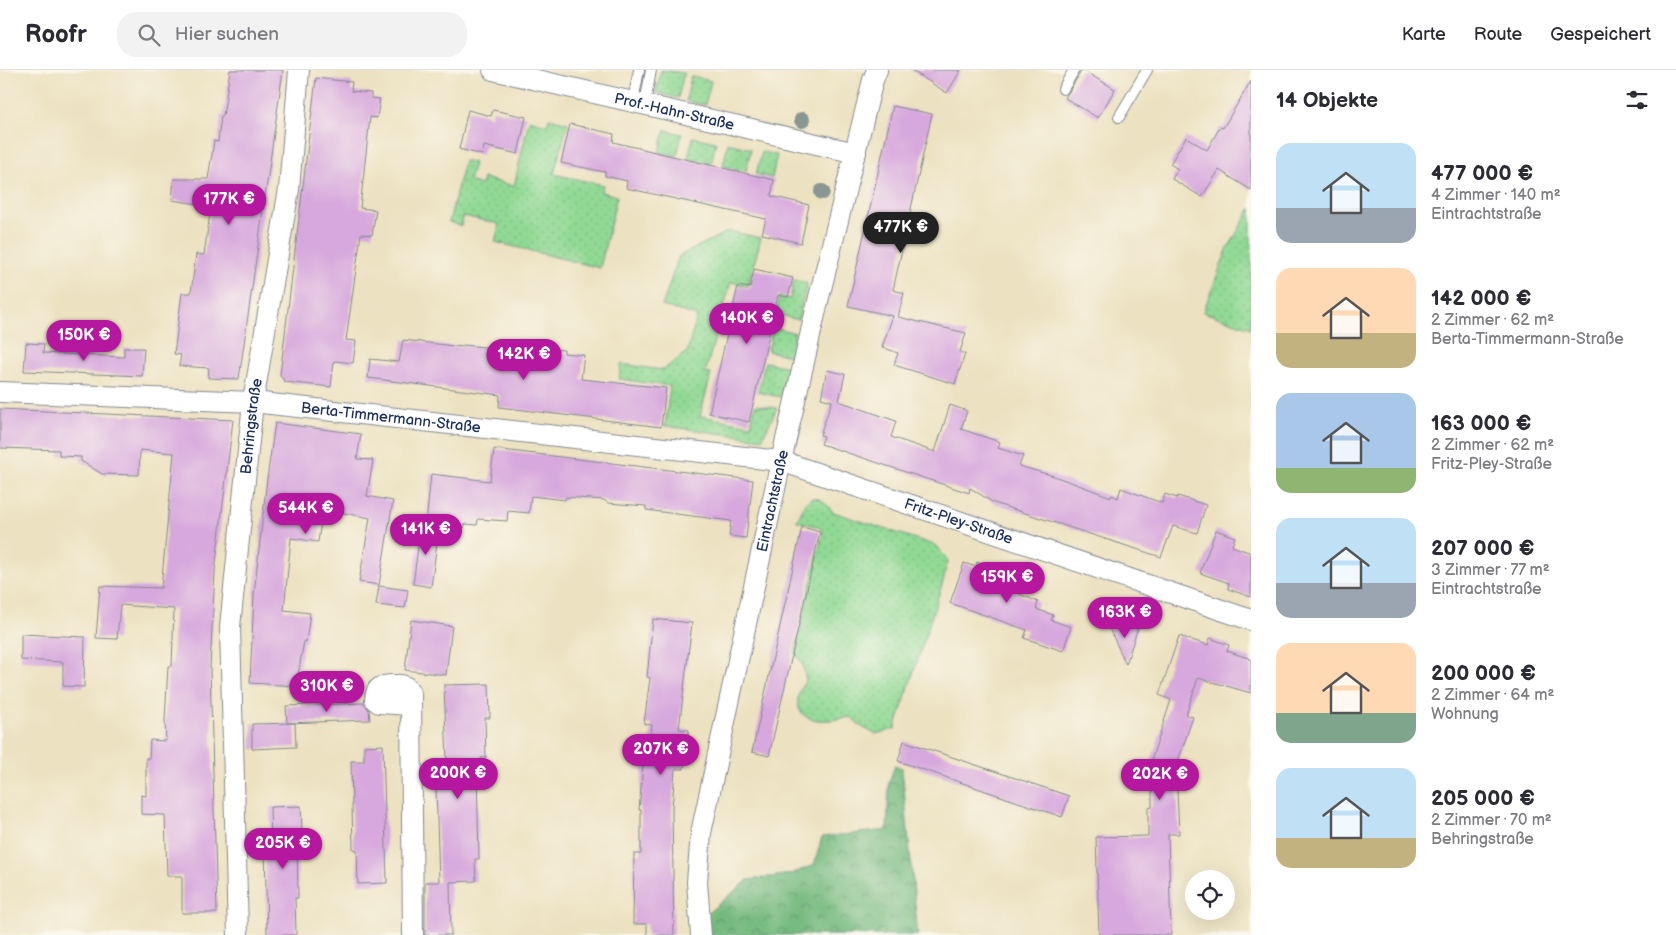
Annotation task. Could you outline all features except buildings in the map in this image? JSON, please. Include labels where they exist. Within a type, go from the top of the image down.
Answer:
[{"type":"street","name":"Behringstraße","points":[[238,935],[230,627],[253,402],[290,189],[299,70]]},
{"type":"street","name":"Prof.-Hahn-Straße","points":[[494,70],[537,74],[639,103],[856,152]]},
{"type":"street","name":"Eintrachtstraße","points":[[701,935],[697,882],[701,833],[722,744],[781,462],[819,297],[877,70]]},
{"type":"street","name":"Berta-Timmermann-Straße","points":[[0,392],[253,402],[781,462]]},
{"type":"street","name":"Fritz-Pley-Straße","points":[[781,462],[1251,620]]},
{"type":"street","points":[[411,705],[412,935]]},
{"type":"lane","points":[[639,70],[639,103]]},
{"type":"lane","points":[[639,103],[651,70]]},
{"type":"lane","points":[[1063,88],[1074,70]]},
{"type":"lane","points":[[1119,117],[1148,70]]},
{"type":"green space","points":[[661,70],[684,73],[678,98],[656,93]]},
{"type":"green space","points":[[691,76],[711,81],[705,105],[686,101]]},
{"type":"green space","points":[[549,118],[568,123],[554,174],[603,185],[601,192],[617,196],[600,268],[495,242],[499,224],[463,216],[461,226],[449,222],[464,161],[474,163],[469,181],[481,185],[483,178],[514,186],[529,120],[547,125]]},
{"type":"green space","points":[[665,130],[682,134],[677,156],[659,152]]},
{"type":"green space","points":[[693,137],[716,142],[711,164],[688,158]]},
{"type":"green space","points":[[728,143],[751,149],[746,171],[723,166]]},
{"type":"green space","points":[[762,152],[777,155],[772,178],[756,174]]},
{"type":"green space","points":[[1251,208],[1251,328],[1203,312],[1227,250]]},
{"type":"green space","points":[[729,231],[761,238],[748,286],[731,282],[705,373],[711,374],[700,416],[751,425],[755,405],[777,408],[762,439],[665,426],[670,386],[619,379],[621,364],[663,370],[687,352],[697,316],[662,306],[679,256]]},
{"type":"green space","points":[[794,280],[807,283],[798,320],[776,314],[779,297],[790,299]]},
{"type":"green space","points":[[773,327],[795,333],[790,356],[768,351]]},
{"type":"green space","points":[[765,362],[788,367],[780,397],[758,392]]},
{"type":"green space","points":[[812,498],[822,500],[833,512],[937,546],[948,561],[895,729],[875,734],[862,727],[851,717],[817,720],[805,716],[798,707],[798,696],[806,680],[802,663],[795,653],[823,531],[818,527],[797,521],[806,502]]},
{"type":"green space","points":[[895,765],[902,768],[918,935],[700,935],[699,920],[748,880],[791,874],[814,865],[822,837],[887,830],[889,782]]}]
